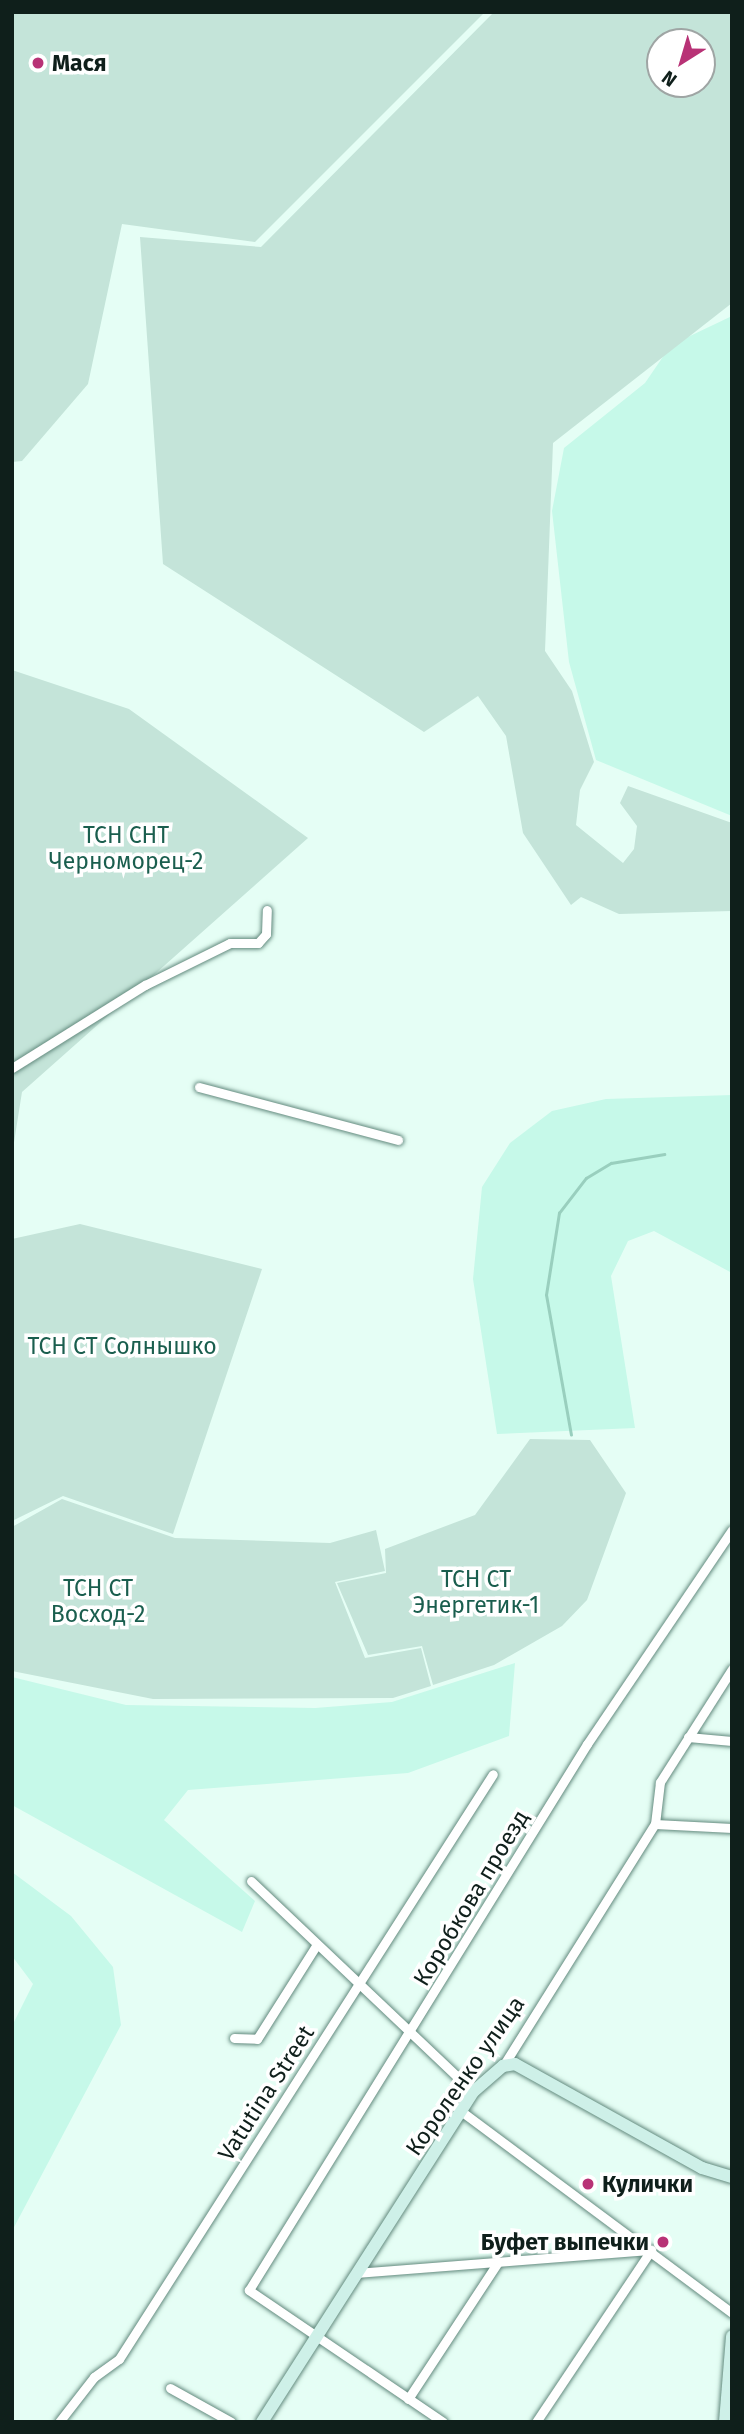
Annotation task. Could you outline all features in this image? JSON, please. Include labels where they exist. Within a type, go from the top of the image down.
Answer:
[{"type":"street","points":[[12,1068],[145,985],[230,943],[258,943],[266,934],[267,910]]},
{"type":"street","points":[[199,1087],[398,1140]]},
{"type":"street","name":"Коробкова проезд","points":[[315,2338],[249,2290],[413,2031],[587,1744],[732,1530]]},
{"type":"street","name":"Короленко улица","points":[[262,2422],[473,2092],[503,2066],[655,1824],[660,1782],[732,1669]]},
{"type":"street","points":[[688,1737],[732,1741]]},
{"type":"street","name":"Vatutina Street","points":[[59,2422],[94,2377],[119,2359],[362,1983],[493,1774]]},
{"type":"street","points":[[655,1824],[732,1828]]},
{"type":"street","points":[[251,1881],[413,2031],[473,2092]]},
{"type":"street","points":[[234,2038],[257,2039],[317,1944]]},
{"type":"street","points":[[503,2066],[515,2064],[702,2168],[732,2178]]},
{"type":"street","points":[[461,2111],[651,2250],[732,2313]]},
{"type":"street","points":[[357,2273],[651,2250]]},
{"type":"street","points":[[536,2422],[651,2250]]},
{"type":"street","points":[[408,2399],[498,2262]]},
{"type":"street","points":[[725,2422],[732,2336]]},
{"type":"street","points":[[315,2338],[443,2422]]},
{"type":"street","points":[[170,2388],[231,2422]]},
{"type":"shaded area","points":[[732,316],[732,816],[596,760],[569,662],[552,511],[564,448],[645,383],[671,345]]},
{"type":"shaded area","points":[[732,1095],[732,1273],[654,1231],[628,1241],[611,1276],[635,1428],[497,1434],[473,1279],[482,1187],[510,1143],[552,1111],[606,1099]]},
{"type":"shaded area","points":[[515,1663],[509,1736],[408,1773],[188,1790],[164,1820],[255,1901],[242,1932],[12,1805],[12,1677],[126,1705],[315,1708],[392,1702]]},
{"type":"shaded area","points":[[12,1872],[71,1916],[113,1967],[121,2025],[12,2231],[12,2026],[33,1984],[12,1956]]},
{"type":"green space","points":[[12,12],[485,12],[255,242],[122,224],[88,384],[22,461],[12,462]]},
{"type":"green space","points":[[494,12],[732,12],[732,303],[553,443],[545,651],[572,691],[594,762],[580,790],[576,825],[623,863],[634,849],[637,826],[620,803],[628,786],[732,823],[732,911],[619,914],[581,897],[571,905],[523,833],[506,736],[478,696],[424,732],[163,564],[140,237],[261,247]]},
{"type":"green space","name":"ТСН СНТ Черноморец-2","points":[[12,670],[129,709],[308,838],[22,1092],[12,1155]]},
{"type":"green space","name":"ТСН СТ Солнышко","points":[[80,1224],[262,1269],[173,1534],[63,1496],[12,1521],[12,1239]]},
{"type":"green space","name":"ТСН СТ Энергетик-1","points":[[530,1439],[590,1440],[626,1493],[587,1600],[562,1626],[494,1665],[433,1685],[422,1646],[368,1655],[337,1583],[386,1573],[385,1549],[475,1515]]},
{"type":"green space","name":"ТСН СТ Восход-2","points":[[62,1499],[175,1538],[330,1543],[376,1530],[385,1571],[335,1582],[365,1658],[421,1648],[431,1686],[393,1698],[153,1699],[12,1671],[12,1527]]},
{"type":"waterway","points":[[571,1435],[546,1295],[559,1213],[586,1178],[611,1163],[664,1154]]},
{"type":"place","name":"Мася","points":[[38,63]]},
{"type":"place","name":"Кулички","points":[[588,2184]]},
{"type":"place","name":"Буфет выпечки","points":[[663,2242]]}]
